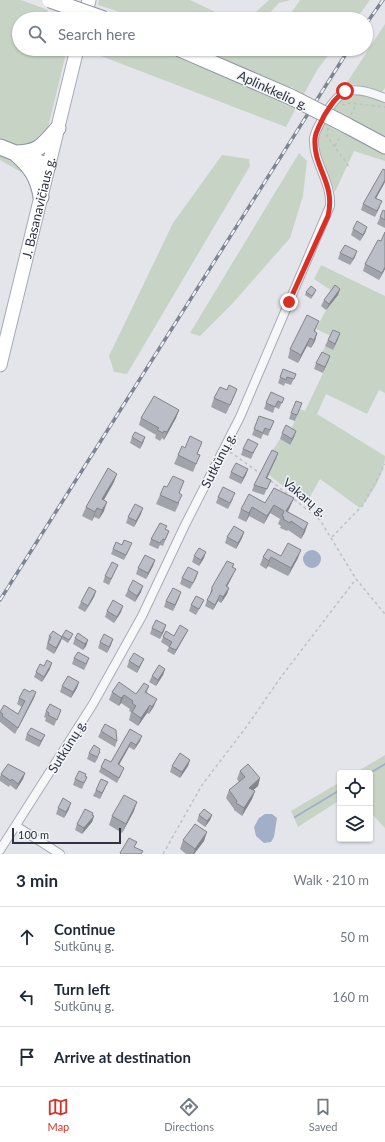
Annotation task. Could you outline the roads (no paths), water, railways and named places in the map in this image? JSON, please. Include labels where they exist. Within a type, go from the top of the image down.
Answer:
[{"type":"highway","points":[[50,0],[84,12]]},
{"type":"highway","name":"Aplinkkelio g.","points":[[196,56],[291,97],[385,146]]},
{"type":"highway","points":[[15,153],[30,153],[38,149],[58,128]]},
{"type":"highway","points":[[0,147],[48,166]]},
{"type":"highway","points":[[15,153],[32,170],[40,186],[41,197]]},
{"type":"main road","points":[[86,12],[89,0]]},
{"type":"main road","name":"J. Basanavičiaus g.","points":[[0,365],[75,56]]},
{"type":"street","name":"Sutkūnų g.","points":[[0,850],[93,704],[120,658],[142,616],[185,525],[225,448],[328,216],[331,198],[316,153],[314,138],[320,124],[334,98],[345,91],[363,91],[385,98]]},
{"type":"street","points":[[16,826],[60,854]]},
{"type":"water","points":[[312,550],[318,553],[321,559],[318,565],[312,568],[306,565],[303,559],[306,553]]},
{"type":"water","points":[[265,814],[272,814],[277,818],[274,837],[271,842],[264,843],[256,836],[254,827],[259,818]]},
{"type":"waterway","points":[[373,771],[385,764]]},
{"type":"waterway","points":[[295,817],[337,792]]},
{"type":"railway","points":[[373,14],[383,0]]},
{"type":"railway","points":[[0,600],[345,56]]}]
